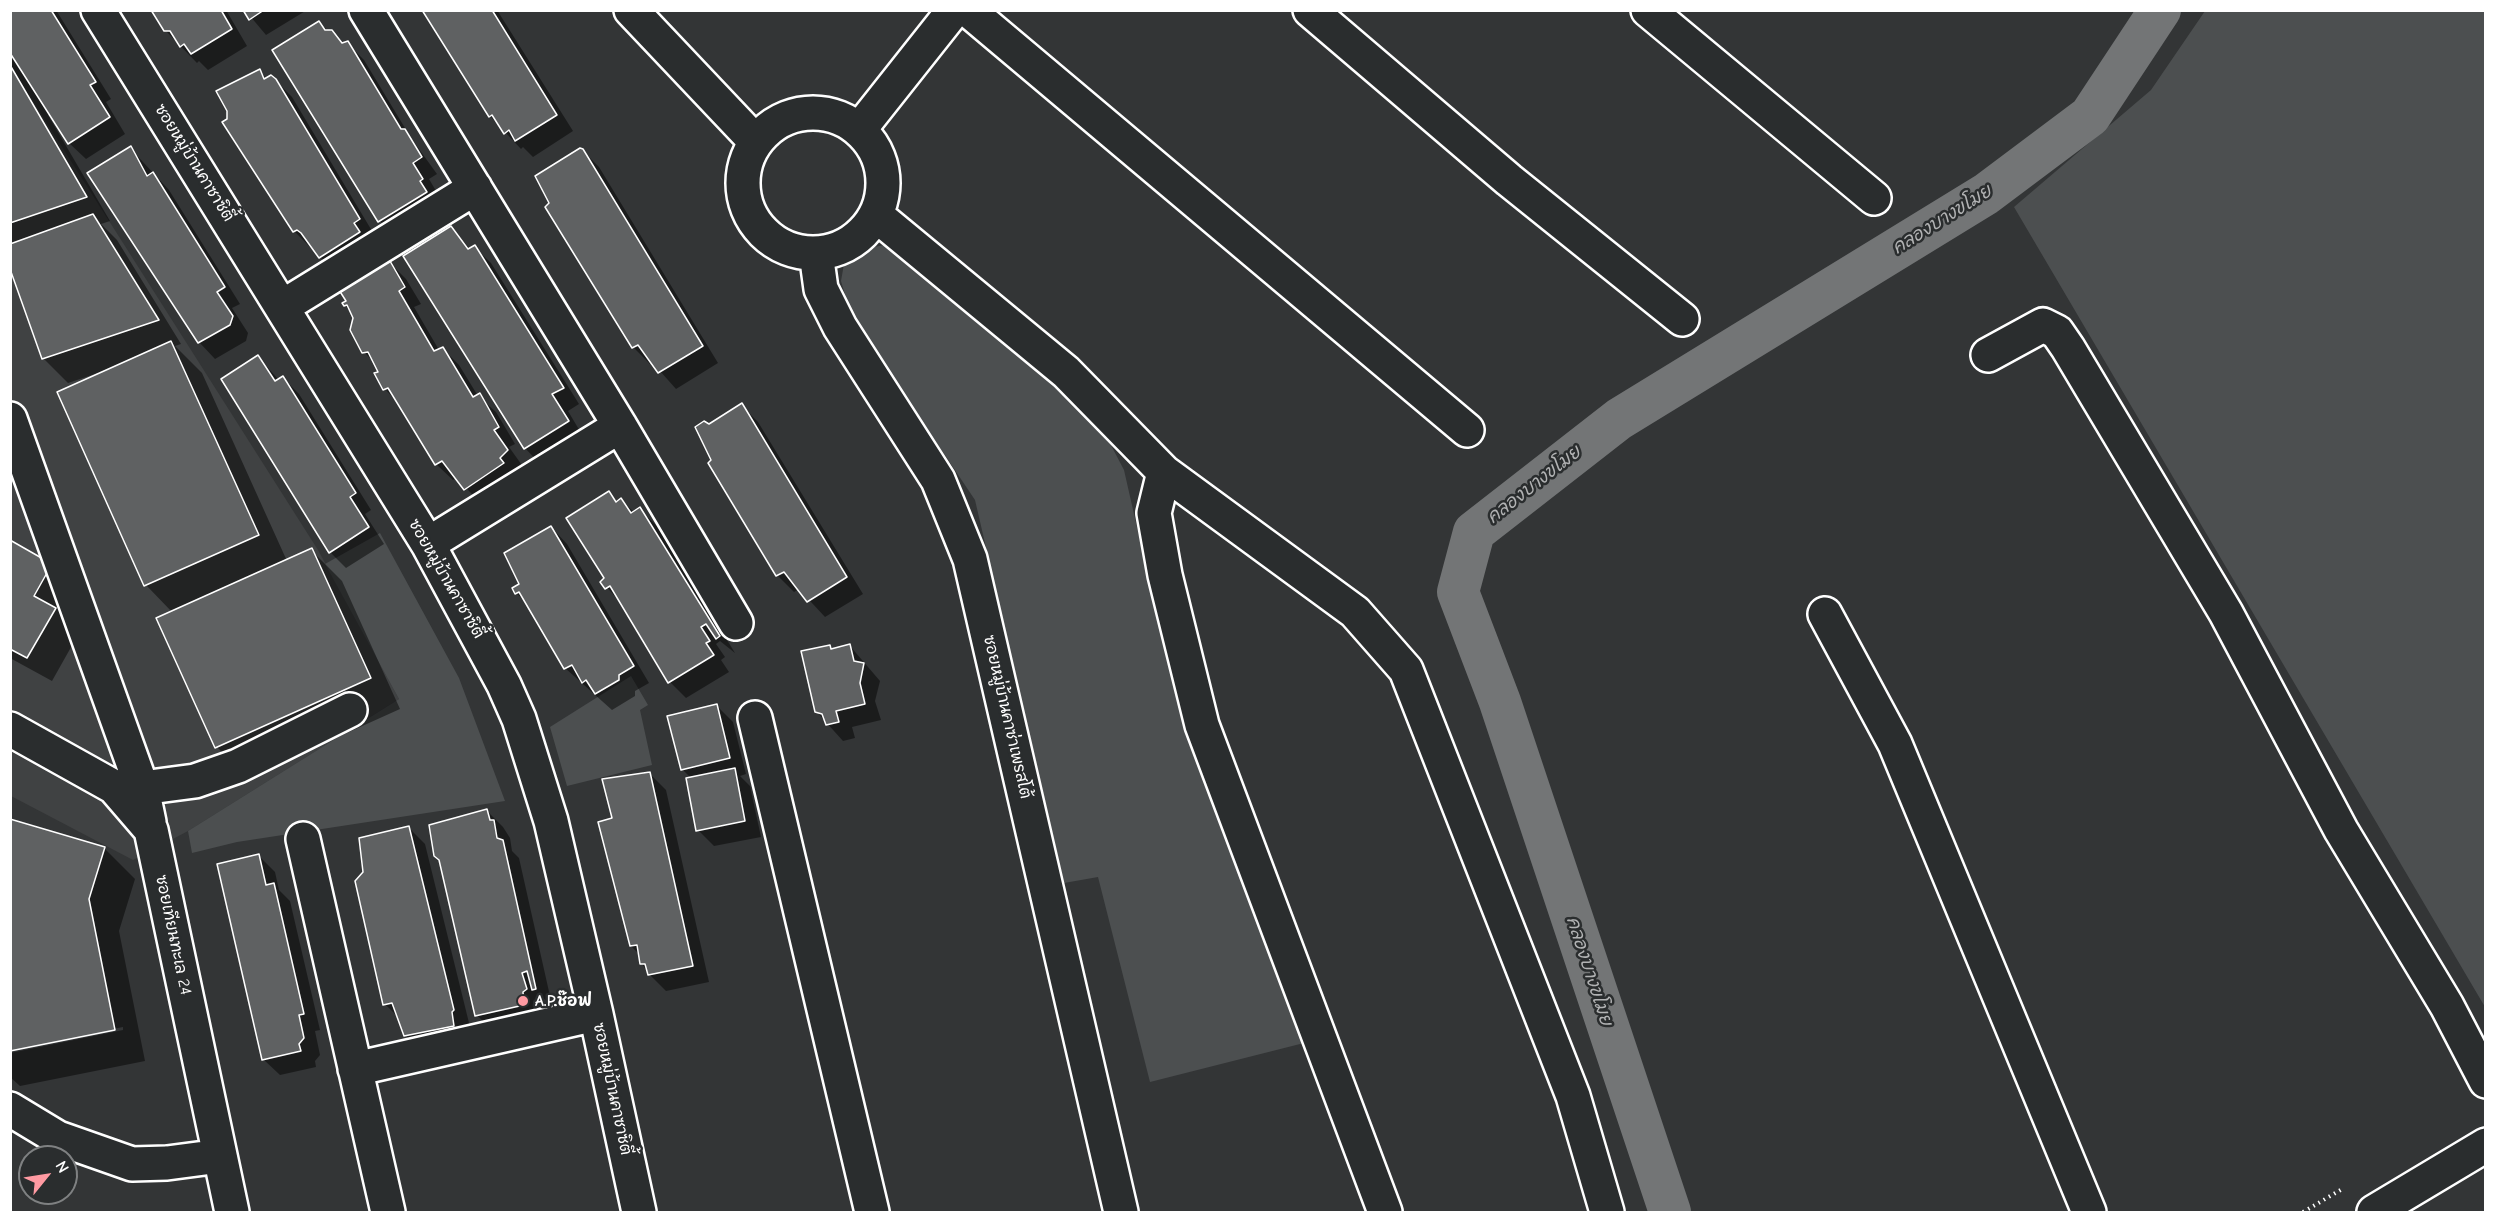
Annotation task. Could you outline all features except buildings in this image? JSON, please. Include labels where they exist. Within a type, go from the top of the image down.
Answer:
[{"type":"street","name":"ซอยหมู่บ้านคาซาซิตี้","points":[[98,10],[428,544],[483,644],[519,719],[550,821],[596,1014],[639,1212]]},
{"type":"street","points":[[366,10],[620,426],[736,623]]},
{"type":"street","points":[[632,10],[755,141]]},
{"type":"street","points":[[859,130],[954,10]]},
{"type":"street","points":[[968,10],[1467,430]]},
{"type":"street","points":[[1310,10],[1509,180],[1682,319]]},
{"type":"street","points":[[1648,10],[1874,198]]},
{"type":"street","points":[[816,112],[839,117],[859,130],[874,147],[882,170],[882,193],[876,215],[862,234],[843,248],[816,253],[797,252],[775,243],[758,228],[746,207],[742,184],[745,161],[755,141],[772,124],[793,114],[816,112]]},
{"type":"street","points":[[282,307],[475,189]]},
{"type":"street","points":[[876,215],[1066,372],[1164,472],[1355,612],[1406,670],[1573,1096],[1599,1211]]},
{"type":"street","name":"ซอยหมู่บ้านคาซ่าเพรสโต้","points":[[816,253],[821,289],[840,327],[938,480],[970,559],[1121,1212]]},
{"type":"street","points":[[1988,355],[2043,326],[2057,332],[2068,348],[2226,613],[2341,830],[2447,1006],[2486,1081]]},
{"type":"street","points":[[10,419],[142,788],[151,830]]},
{"type":"street","points":[[428,544],[620,426]]},
{"type":"street","points":[[1164,472],[1154,513],[1165,574],[1202,724],[1385,1212]]},
{"type":"street","points":[[1825,614],[1895,744],[2089,1212]]},
{"type":"street","points":[[142,788],[195,781],[238,766],[350,710]]},
{"type":"street","points":[[755,718],[872,1212]]},
{"type":"street","name":"ซอยเทียนทะเล 24","points":[[10,729],[114,787],[151,830],[232,1212]]},
{"type":"street","points":[[303,839],[388,1212]]},
{"type":"street","points":[[355,1069],[596,1014]]},
{"type":"street","points":[[10,1109],[58,1138],[132,1164],[167,1163],[220,1156]]},
{"type":"street","points":[[2374,1212],[2486,1145]]},
{"type":"shaded area","points":[[2205,11],[2485,11],[2485,1007],[2014,207],[2151,90]]},
{"type":"shaded area","points":[[10,65],[318,550],[399,699],[188,831],[133,860],[11,796]]},
{"type":"shaded area","points":[[884,245],[904,254],[1049,375],[1102,428],[1124,470],[1153,598],[1214,801],[1304,1043],[1150,1082],[1098,877],[1064,883],[975,500],[851,315],[841,281],[844,264],[865,249]]},
{"type":"shaded area","points":[[380,533],[459,678],[505,801],[237,842],[192,853],[188,831],[399,699],[325,564]]},
{"type":"shaded area","points":[[631,676],[648,705],[640,710],[652,765],[567,786],[550,727]]},
{"type":"waterway","name":"คลองบางขโมย","points":[[1670,1212],[1500,702],[1458,592],[1474,532],[1619,419],[1986,194],[2090,116],[2160,10]]},
{"type":"place","name":"A.P.ช๊อฟ","points":[[523,1001]]}]
